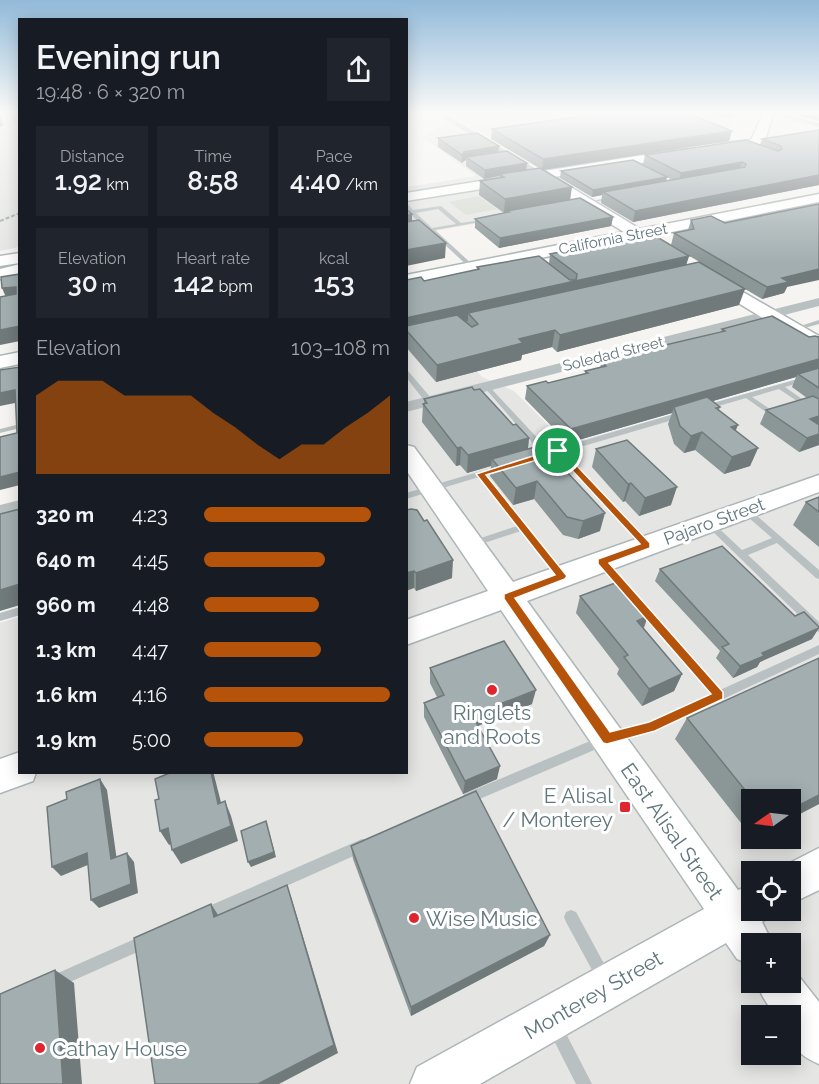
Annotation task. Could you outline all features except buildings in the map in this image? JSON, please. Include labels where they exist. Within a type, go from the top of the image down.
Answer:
[{"type":"street","points":[[518,163],[582,203],[661,248]]},
{"type":"street","points":[[408,197],[617,163]]},
{"type":"street","name":"California Street","points":[[408,280],[472,267],[530,260],[639,234],[819,198]]},
{"type":"street","points":[[0,274],[11,262]]},
{"type":"street","points":[[701,272],[819,344]]},
{"type":"street","name":"Soledad Street","points":[[408,406],[819,302]]},
{"type":"street","points":[[0,362],[18,358]]},
{"type":"street","name":"East Alisal Street","points":[[408,458],[419,492],[472,544],[607,739],[745,922]]},
{"type":"street","name":"Pajaro Street","points":[[408,632],[819,483]]},
{"type":"street","points":[[0,511],[18,506]]},
{"type":"street","points":[[0,776],[18,770]]},
{"type":"street","points":[[801,878],[819,868]]},
{"type":"street","name":"Monterey Street","points":[[434,1084],[609,986],[745,922]]},
{"type":"street","points":[[786,993],[819,1041]]},
{"type":"lane","points":[[630,163],[640,167]]},
{"type":"lane","points":[[582,203],[618,197]]},
{"type":"lane","points":[[408,206],[472,267]]},
{"type":"lane","points":[[412,212],[439,207],[460,225]]},
{"type":"lane","points":[[408,234],[495,219]]},
{"type":"lane","points":[[794,329],[819,322]]},
{"type":"lane","points":[[408,375],[429,401]]},
{"type":"lane","points":[[525,461],[819,375]]},
{"type":"lane","points":[[486,386],[539,445]]},
{"type":"lane","points":[[779,386],[819,414]]},
{"type":"lane","points":[[747,396],[773,415]]},
{"type":"lane","points":[[0,431],[18,426]]},
{"type":"lane","points":[[558,451],[646,545]]},
{"type":"lane","points":[[419,492],[514,464]]},
{"type":"lane","points":[[481,474],[561,576]]},
{"type":"lane","points":[[745,510],[819,575]]},
{"type":"lane","points":[[708,523],[819,628]]},
{"type":"lane","points":[[472,544],[523,528]]},
{"type":"lane","points":[[741,554],[779,539]]},
{"type":"lane","points":[[602,561],[719,696]]},
{"type":"lane","points":[[0,617],[18,612]]},
{"type":"lane","points":[[455,804],[607,739],[651,727],[819,649]]},
{"type":"lane","points":[[191,921],[371,841]]},
{"type":"lane","points":[[571,917],[609,986]]},
{"type":"lane","points":[[42,987],[159,935]]},
{"type":"lane","points":[[551,1019],[584,1084]]},
{"type":"shaded area","points":[[0,163],[18,163],[18,247],[0,251]]},
{"type":"shaded area","points":[[457,163],[508,163],[578,205],[408,236],[408,187],[476,176]]},
{"type":"shaded area","points":[[534,163],[554,163],[538,165]]},
{"type":"shaded area","points":[[478,196],[497,209],[466,215],[449,202]]},
{"type":"shaded area","points":[[408,315],[443,333],[482,377],[514,391],[567,444],[819,374],[819,1084],[0,1084],[0,623],[18,617],[18,774],[408,774]]},
{"type":"railway","points":[[0,221],[18,214]]},
{"type":"place","name":"Ringlets and Roots","points":[[492,690]]},
{"type":"place","name":"E Alisal / Monterey","points":[[625,807]]},
{"type":"place","name":"Wise Music","points":[[414,918]]},
{"type":"place","name":"Cathay House","points":[[40,1048]]},
{"type":"route","points":[[558,451],[646,545],[602,561],[719,696],[651,727],[607,739],[508,596],[561,576],[481,474],[558,451]]}]
